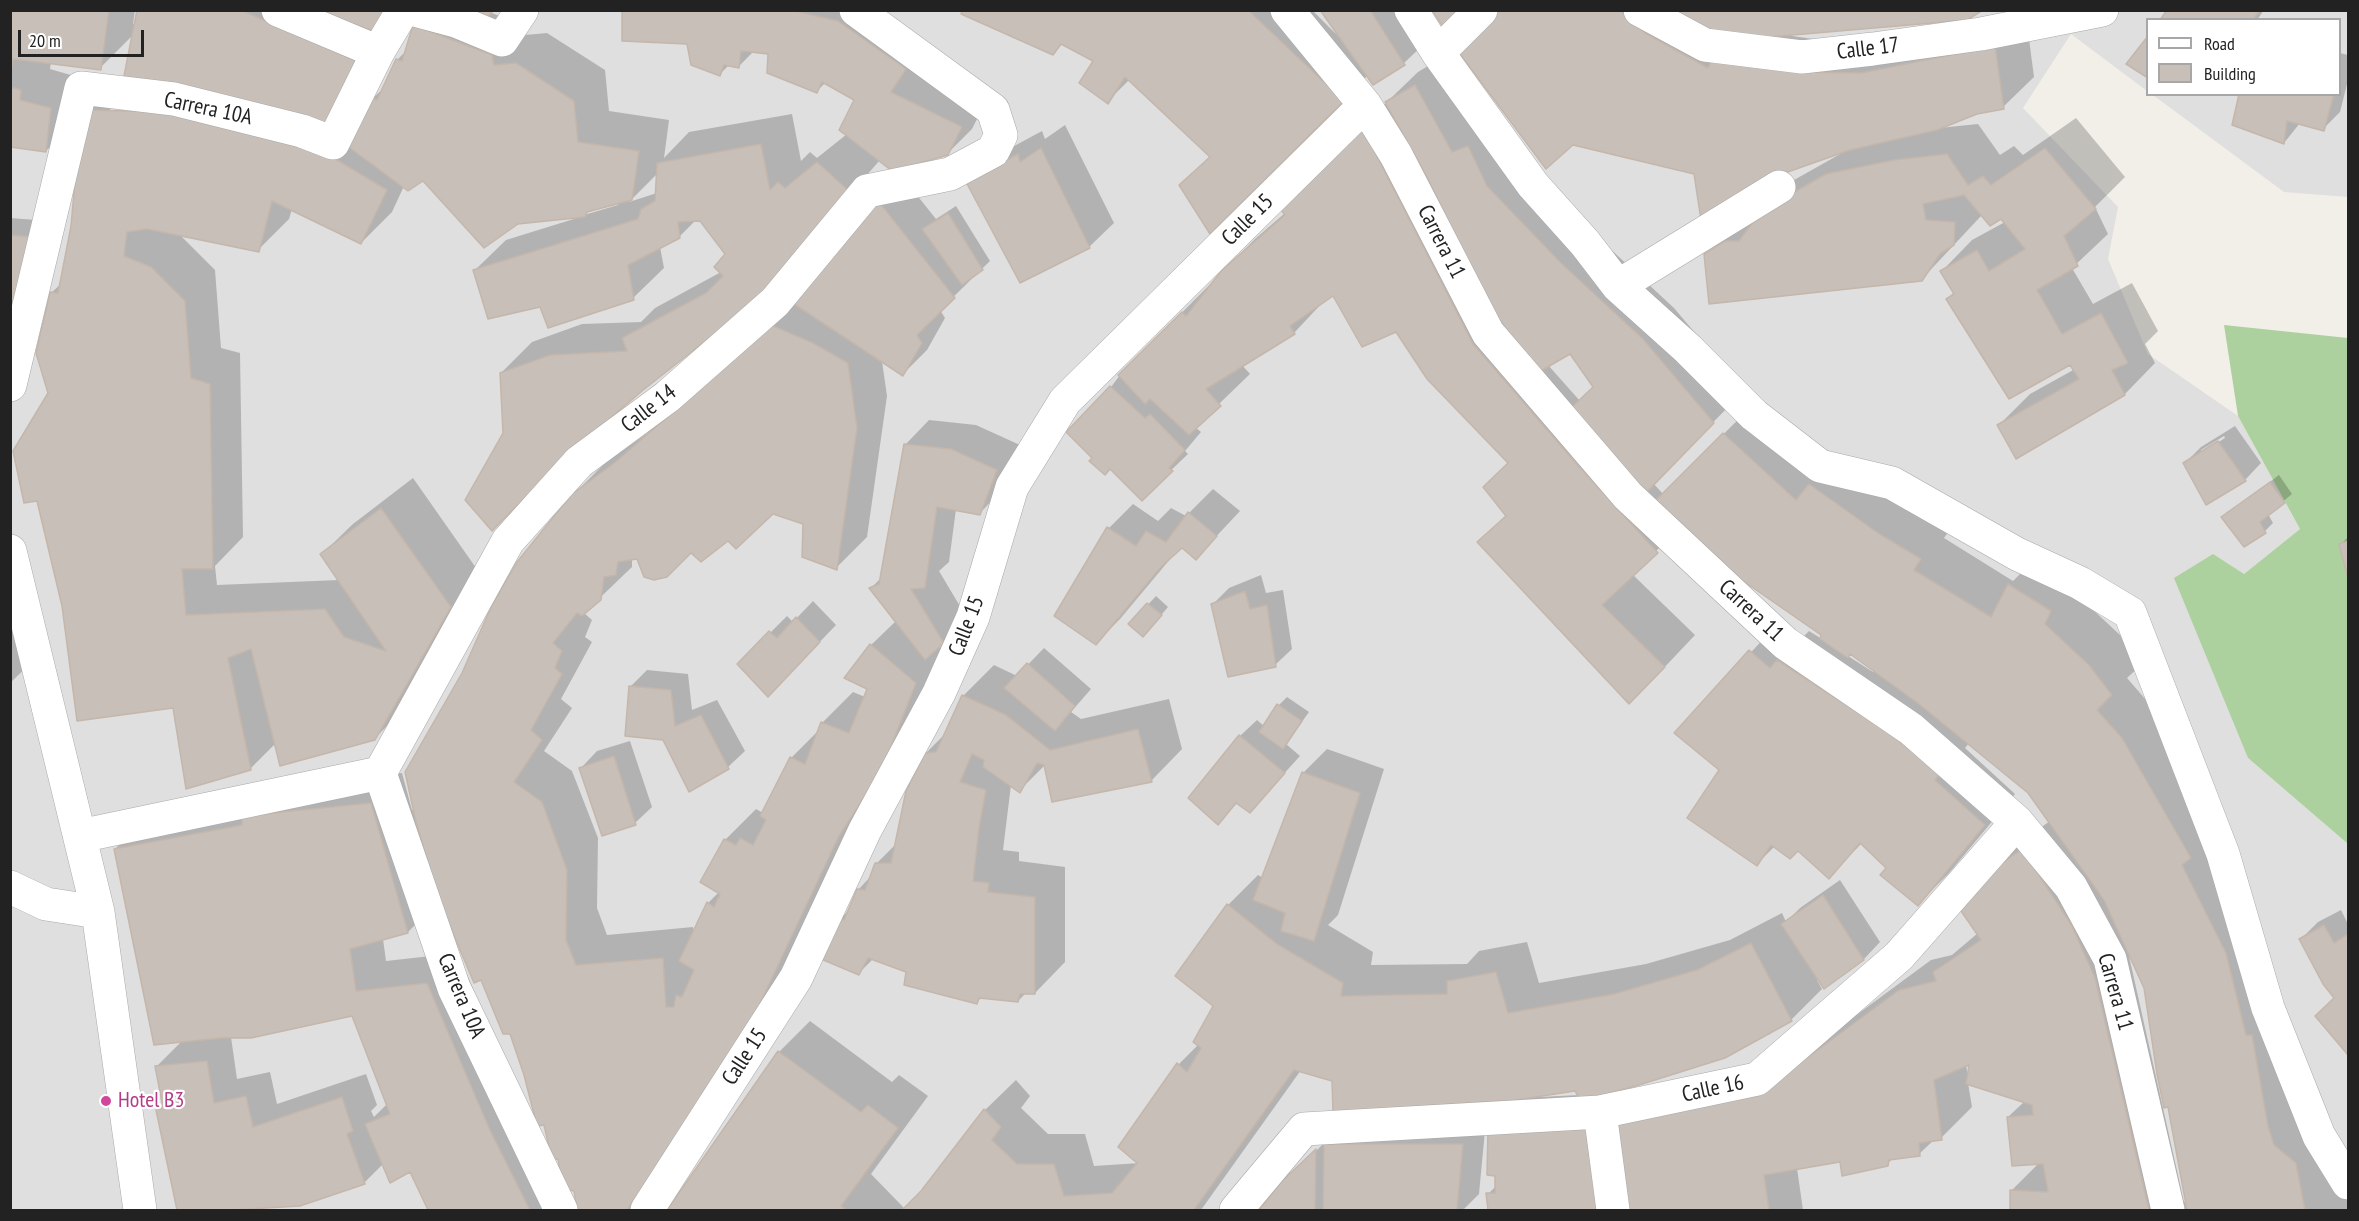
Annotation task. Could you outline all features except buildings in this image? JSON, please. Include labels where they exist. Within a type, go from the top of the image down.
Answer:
[{"type":"street","points":[[278,10],[378,52],[403,10]]},
{"type":"street","points":[[415,10],[456,21],[502,40],[522,10]]},
{"type":"street","name":"Calle 14","points":[[380,773],[508,541],[579,462],[667,397],[774,302],[867,191],[950,174],[993,151],[1001,135],[993,110],[856,10]]},
{"type":"street","name":"Carrera 11","points":[[1287,10],[1365,105],[1396,155],[1488,333],[1628,496],[1785,643],[1911,729],[2017,822],[2071,887],[2110,959],[2168,1210]]},
{"type":"street","points":[[1411,10],[1438,53],[1533,185],[1585,243],[1618,286],[1688,349],[1754,415],[1820,466],[1892,483],[2017,554],[2080,583],[2130,613],[2223,854],[2268,1008],[2319,1136],[2349,1183]]},
{"type":"street","points":[[1438,53],[1480,10]]},
{"type":"street","name":"Calle 17","points":[[1640,10],[1705,45],[1802,57],[1981,34],[2102,10]]},
{"type":"street","name":"Carrera 10A","points":[[10,385],[81,88],[174,99],[302,131],[333,143],[378,52]]},
{"type":"street","name":"Calle 15","points":[[647,1210],[796,978],[865,830],[939,693],[973,617],[1012,487],[1065,401],[1365,105]]},
{"type":"street","points":[[1618,286],[1779,187]]},
{"type":"street","points":[[10,551],[17,591],[98,912],[140,1210]]},
{"type":"street","points":[[80,836],[380,773]]},
{"type":"street","name":"Carrera 10A","points":[[380,773],[454,988],[561,1210]]},
{"type":"street","name":"Calle 16","points":[[1236,1210],[1304,1129],[1600,1112],[1757,1079],[1899,956],[2017,822]]},
{"type":"street","points":[[10,887],[46,904],[98,912]]},
{"type":"street","points":[[1600,1112],[1613,1210]]},
{"type":"shaded area","points":[[10,11],[2348,11],[2348,197],[2284,192],[2154,96],[2341,96],[2341,18],[2146,18],[2146,90],[2071,34],[2023,108],[2118,207],[2108,259],[2148,354],[2238,416],[2300,529],[2244,574],[2248,758],[2348,844],[2348,1210],[11,1210]]},
{"type":"green space","points":[[2224,325],[2348,338],[2348,844],[2248,758],[2174,578],[2213,554],[2244,574],[2300,529],[2238,416]]},
{"type":"place","name":"Hotel B3","points":[[106,1101]]}]
